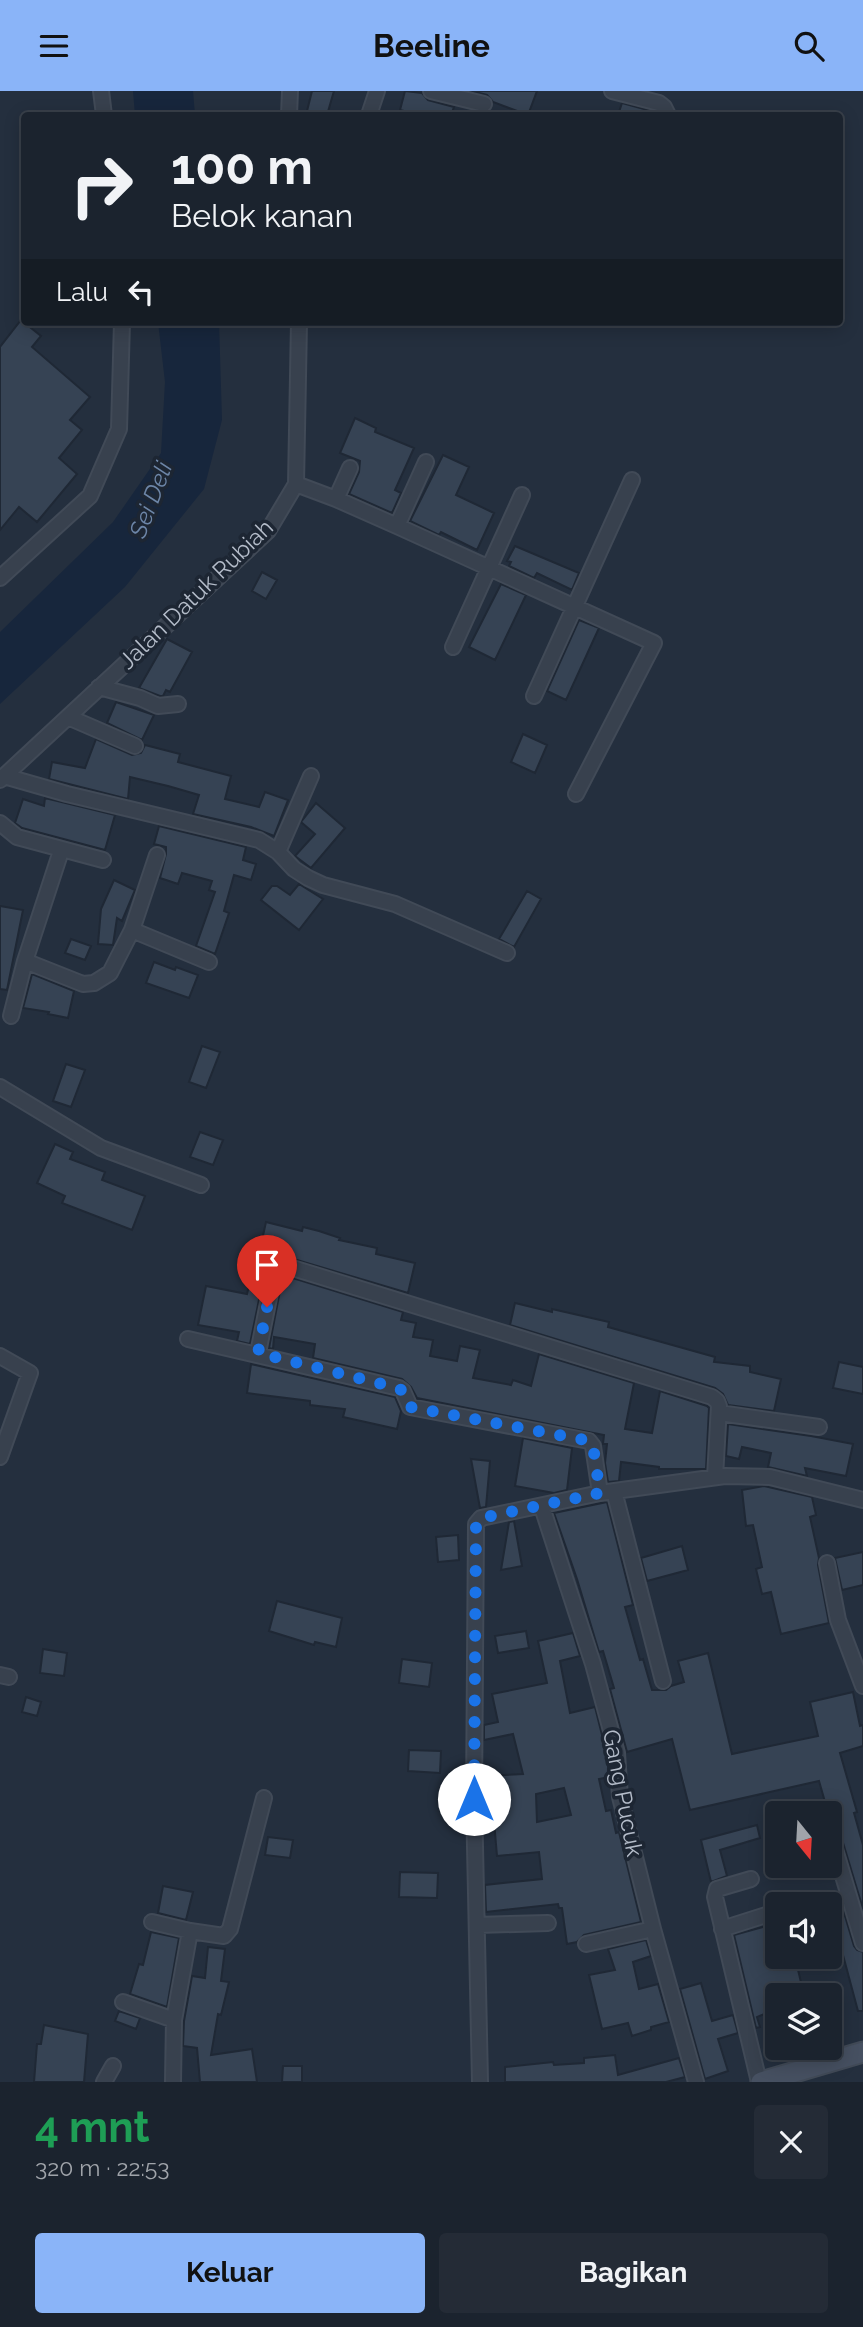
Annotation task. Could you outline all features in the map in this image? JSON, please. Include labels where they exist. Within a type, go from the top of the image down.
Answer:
[{"type":"main road","points":[[760,2082],[863,2052]]},
{"type":"street","points":[[101,91],[104,112]]},
{"type":"street","points":[[289,112],[290,91]]},
{"type":"street","points":[[370,112],[377,91]]},
{"type":"street","points":[[431,91],[484,104]]},
{"type":"street","points":[[612,91],[659,103],[666,112]]},
{"type":"street","points":[[0,578],[90,496],[119,429],[122,326]]},
{"type":"street","name":"Jalan Datuk Rubiah","points":[[2,778],[268,531],[296,484],[299,326]]},
{"type":"street","points":[[397,526],[426,462]]},
{"type":"street","points":[[336,499],[350,468]]},
{"type":"street","points":[[534,696],[632,480]]},
{"type":"street","points":[[296,484],[490,567],[654,643],[576,794]]},
{"type":"street","points":[[453,647],[522,495]]},
{"type":"street","points":[[99,687],[158,706],[178,704]]},
{"type":"street","points":[[68,717],[135,746]]},
{"type":"street","points":[[278,852],[311,776]]},
{"type":"street","points":[[2,778],[259,840],[278,852],[294,869],[323,885],[395,904],[507,953]]},
{"type":"street","points":[[0,823],[17,837],[61,851],[103,860]]},
{"type":"street","points":[[11,1016],[25,961],[61,851]]},
{"type":"street","points":[[25,961],[83,984],[94,983],[110,973],[132,930],[158,855]]},
{"type":"street","points":[[132,930],[209,962]]},
{"type":"street","points":[[0,1087],[101,1148],[201,1185]]},
{"type":"street","points":[[260,1258],[712,1397],[718,1401],[719,1413],[715,1477]]},
{"type":"street","points":[[258,1353],[276,1263]]},
{"type":"street","points":[[188,1339],[258,1353],[398,1388],[403,1391],[410,1407],[589,1441],[593,1446],[663,1681]]},
{"type":"street","points":[[0,1356],[30,1373],[0,1457]]},
{"type":"street","points":[[719,1413],[819,1427]]},
{"type":"street","points":[[480,2082],[474,1771],[476,1524],[481,1518],[607,1492],[715,1477],[770,1477],[863,1500]]},
{"type":"street","name":"Gang Pucuk","points":[[542,1507],[593,1664],[617,1753],[620,1797],[653,1929],[696,2082]]},
{"type":"street","points":[[827,1563],[838,1620],[863,1686]]},
{"type":"street","points":[[152,1922],[223,1937],[230,1929],[264,1798]]},
{"type":"street","points":[[842,1873],[863,1943]]},
{"type":"street","points":[[751,1879],[717,1889],[715,1897],[760,2082]]},
{"type":"street","points":[[722,1929],[765,1915]]},
{"type":"street","points":[[477,1925],[548,1923]]},
{"type":"street","points":[[586,1944],[653,1929]]},
{"type":"street","points":[[173,2082],[174,2020],[190,1931]]},
{"type":"street","points":[[123,2002],[174,2020]]},
{"type":"street","points":[[104,2082],[113,2066]]},
{"type":"water","points":[[133,91],[193,91],[195,112],[135,112]]},
{"type":"water","name":"Sei Deli","points":[[158,326],[219,326],[222,420],[204,489],[125,587],[0,704],[0,632],[113,522],[161,453],[165,382]]},
{"type":"building","points":[[312,91],[334,91],[328,112],[307,111]]},
{"type":"building","points":[[405,91],[422,93],[428,100],[454,107],[452,112],[400,110]]},
{"type":"building","points":[[471,91],[537,91],[529,112],[520,112],[493,102],[487,95]]},
{"type":"building","points":[[622,103],[655,112],[619,112]]},
{"type":"building","points":[[21,320],[21,326],[28,326],[41,336],[32,347],[90,397],[70,420],[82,430],[59,458],[77,474],[37,522],[19,507],[0,530],[0,347]]},
{"type":"building","points":[[355,418],[376,428],[375,432],[414,448],[395,490],[401,493],[392,513],[349,494],[359,472],[360,461],[340,453]]},
{"type":"building","points":[[443,455],[469,467],[456,495],[494,513],[477,550],[441,532],[439,535],[410,521]]},
{"type":"building","points":[[515,546],[579,573],[572,590],[537,573],[534,578],[509,566],[511,562],[507,561]]},
{"type":"building","points":[[262,572],[277,580],[266,599],[252,591]]},
{"type":"building","points":[[501,584],[526,595],[495,660],[469,647]]},
{"type":"building","points":[[579,620],[599,628],[566,700],[547,691]]},
{"type":"building","points":[[167,639],[192,652],[170,692],[166,690],[163,696],[160,696],[139,688]]},
{"type":"building","points":[[116,702],[154,715],[142,740],[107,723]]},
{"type":"building","points":[[523,734],[547,745],[535,773],[511,762]]},
{"type":"building","points":[[96,739],[132,755],[141,753],[145,745],[180,754],[178,762],[231,776],[225,799],[259,807],[265,792],[288,800],[274,836],[251,827],[193,814],[199,795],[168,786],[130,777],[128,799],[49,779],[52,762],[85,768]]},
{"type":"building","points":[[45,798],[115,815],[105,850],[22,828],[15,823],[23,799],[44,806]]},
{"type":"building","points":[[316,803],[345,828],[311,868],[295,856],[315,834],[301,822]]},
{"type":"building","points":[[159,826],[246,847],[243,860],[256,864],[251,880],[234,875],[224,911],[229,913],[215,954],[196,946],[215,892],[209,890],[212,881],[182,873],[178,884],[160,878],[166,847],[154,844]]},
{"type":"building","points":[[114,880],[135,890],[122,921],[117,918],[113,945],[98,944],[101,909]]},
{"type":"building","points":[[299,884],[323,899],[299,930],[261,900],[272,886],[277,886],[290,895]]},
{"type":"building","points":[[527,891],[541,899],[514,947],[499,939]]},
{"type":"building","points":[[0,906],[23,910],[7,990],[0,989]]},
{"type":"building","points":[[71,939],[91,946],[85,960],[65,953]]},
{"type":"building","points":[[154,962],[198,975],[189,998],[146,983]]},
{"type":"building","points":[[32,974],[74,991],[68,1018],[23,1008]]},
{"type":"building","points":[[202,1046],[220,1052],[206,1088],[189,1082]]},
{"type":"building","points":[[66,1064],[85,1070],[71,1107],[53,1101]]},
{"type":"building","points":[[200,1132],[223,1140],[213,1165],[190,1157]]},
{"type":"building","points":[[55,1144],[73,1152],[70,1159],[105,1172],[102,1180],[145,1196],[132,1230],[62,1203],[65,1196],[37,1183]]},
{"type":"building","points":[[266,1222],[302,1231],[303,1227],[319,1231],[340,1238],[339,1240],[377,1248],[376,1254],[415,1263],[408,1293],[260,1249]]},
{"type":"building","points":[[254,1265],[265,1270],[250,1344],[237,1341],[239,1332],[198,1325],[206,1286],[247,1294]]},
{"type":"building","points":[[283,1275],[403,1312],[401,1320],[416,1323],[413,1337],[433,1340],[430,1356],[457,1361],[460,1346],[480,1350],[473,1378],[511,1385],[513,1380],[531,1386],[539,1354],[634,1383],[625,1429],[652,1433],[660,1391],[707,1406],[706,1469],[659,1469],[621,1462],[619,1481],[608,1482],[605,1463],[607,1444],[603,1444],[604,1435],[417,1398],[411,1387],[402,1379],[313,1358],[315,1344],[274,1337],[273,1349],[269,1348]]},
{"type":"building","points":[[515,1303],[609,1322],[608,1327],[715,1357],[714,1362],[750,1366],[750,1372],[781,1379],[774,1411],[728,1405],[723,1394],[715,1388],[510,1325]]},
{"type":"building","points":[[839,1362],[863,1367],[863,1394],[833,1388]]},
{"type":"building","points":[[251,1364],[395,1397],[401,1411],[397,1429],[343,1417],[345,1409],[310,1405],[310,1401],[247,1393]]},
{"type":"building","points":[[728,1424],[853,1444],[846,1476],[805,1468],[807,1476],[768,1467],[771,1453],[742,1447],[739,1459],[726,1456]]},
{"type":"building","points":[[523,1438],[572,1448],[567,1490],[554,1493],[515,1486]]},
{"type":"building","points":[[471,1459],[490,1461],[486,1507],[480,1508]]},
{"type":"building","points":[[764,1486],[812,1497],[816,1515],[810,1517],[829,1623],[781,1634],[771,1592],[762,1594],[756,1569],[762,1567],[753,1525],[746,1526],[742,1490]]},
{"type":"building","points":[[607,1502],[633,1605],[625,1607],[640,1660],[643,1659],[652,1690],[666,1690],[684,1682],[678,1661],[708,1653],[732,1754],[818,1736],[810,1702],[853,1692],[860,1726],[863,1725],[863,1746],[840,1753],[857,1812],[854,1813],[863,1845],[863,1909],[842,1839],[842,1801],[825,1801],[819,1781],[690,1810],[672,1739],[627,1752],[610,1689],[614,1688],[603,1651],[599,1652],[554,1513]]},
{"type":"building","points":[[514,1521],[522,1566],[501,1570],[509,1522]]},
{"type":"building","points":[[458,1535],[459,1560],[438,1562],[436,1537]]},
{"type":"building","points":[[682,1546],[688,1570],[647,1581],[641,1558]]},
{"type":"building","points":[[863,1552],[863,1585],[842,1590],[835,1558]]},
{"type":"building","points":[[277,1601],[342,1618],[336,1647],[315,1642],[314,1645],[269,1631]]},
{"type":"building","points":[[526,1631],[529,1648],[498,1653],[495,1636]]},
{"type":"building","points":[[573,1633],[580,1656],[560,1661],[570,1713],[595,1707],[607,1755],[609,1777],[599,1779],[606,1811],[611,1810],[616,1833],[619,1832],[641,1922],[584,1935],[577,1942],[567,1944],[562,1908],[559,1908],[558,1904],[486,1912],[485,1885],[542,1879],[539,1852],[497,1856],[494,1821],[484,1822],[484,1776],[523,1774],[513,1734],[484,1740],[484,1725],[498,1722],[492,1694],[547,1683],[538,1641]],"holes":[[[564,1788],[571,1815],[537,1822],[536,1794]]]},
{"type":"building","points":[[43,1649],[67,1653],[64,1676],[40,1673]]},
{"type":"building","points":[[402,1659],[432,1663],[429,1687],[399,1683]]},
{"type":"building","points":[[26,1697],[41,1702],[37,1716],[22,1712]]},
{"type":"building","points":[[409,1750],[441,1751],[440,1773],[408,1771]]},
{"type":"building","points":[[757,1825],[760,1838],[720,1850],[727,1876],[711,1882],[701,1840]]},
{"type":"building","points":[[268,1837],[293,1840],[290,1858],[265,1855]]},
{"type":"building","points":[[400,1872],[438,1873],[437,1898],[399,1897]]},
{"type":"building","points":[[163,1886],[193,1892],[186,1920],[158,1913]]},
{"type":"building","points":[[842,1906],[854,1946],[863,1952],[863,2011],[858,2011],[842,1951]]},
{"type":"building","points":[[765,1927],[765,1969],[798,1969],[801,1983],[765,1983],[765,2014],[757,2017],[760,2027],[756,2028],[734,1935]]},
{"type":"building","points":[[151,1932],[179,1938],[167,2007],[130,1994],[139,1964],[143,1965]]},
{"type":"building","points":[[646,1940],[651,1956],[633,1962],[639,1989],[658,1984],[669,2022],[632,2036],[628,2023],[602,2029],[589,1975],[615,1970],[608,1949]]},
{"type":"building","points":[[208,1947],[225,1949],[221,1981],[229,1982],[221,2015],[218,2014],[211,2055],[252,2049],[257,2082],[200,2082],[197,2048],[183,2046],[184,2021],[192,1976],[205,1978]]},
{"type":"building","points":[[701,1983],[712,2021],[733,2015],[738,2033],[718,2039],[728,2071],[705,2079],[680,1989]]},
{"type":"building","points":[[119,2011],[140,2018],[136,2029],[115,2021]]},
{"type":"building","points":[[44,2025],[88,2034],[84,2082],[34,2082],[37,2044],[41,2044]]},
{"type":"building","points":[[615,2055],[618,2075],[679,2058],[685,2077],[666,2082],[505,2082],[505,2067],[553,2062],[554,2065],[584,2063],[584,2058]]},
{"type":"building","points":[[283,2066],[302,2066],[302,2082],[282,2082]]},
{"type":"route","points":[[267,1307],[258,1353],[398,1388],[403,1391],[410,1407],[585,1440],[593,1446],[600,1493],[481,1518],[476,1524],[474,1799]]}]
